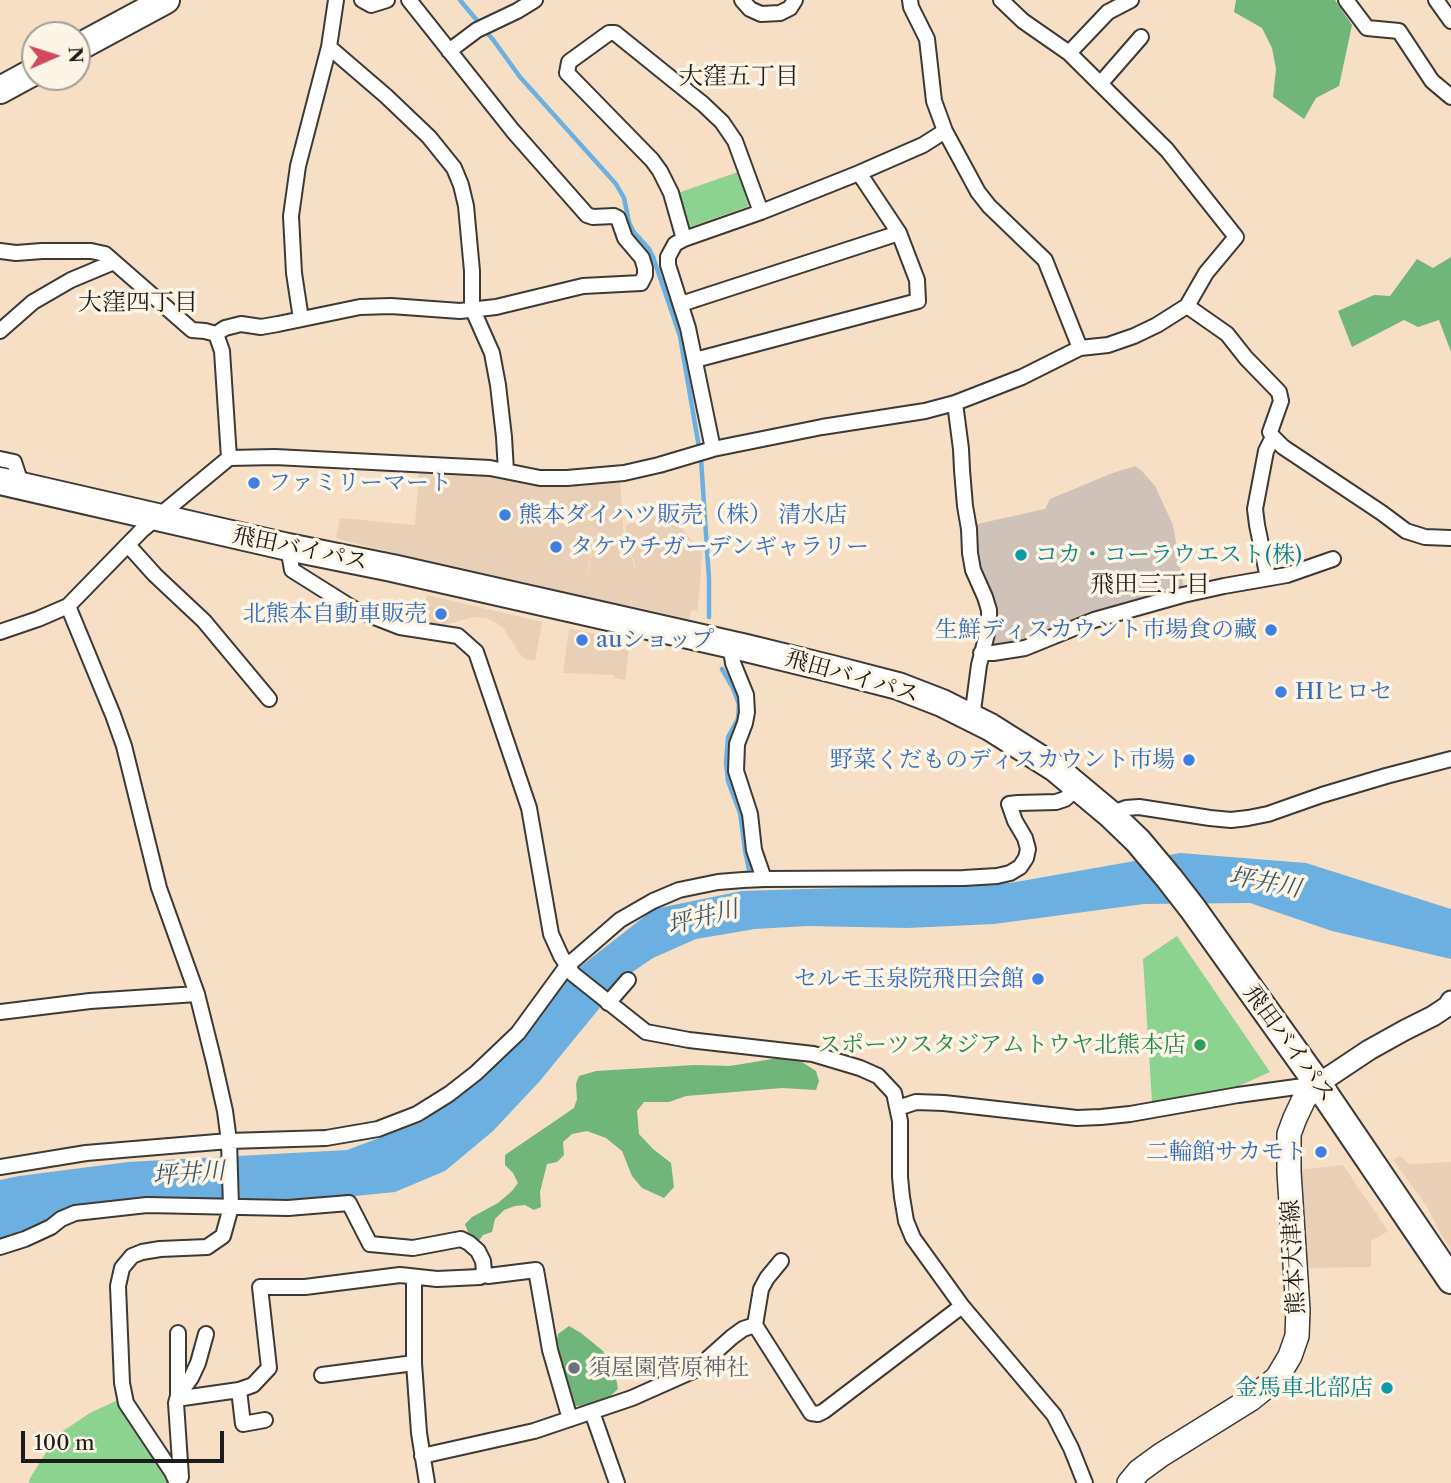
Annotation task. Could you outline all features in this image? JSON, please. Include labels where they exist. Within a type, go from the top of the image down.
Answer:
[{"type":"highway","points":[[91,40],[166,0]]},
{"type":"highway","points":[[0,90],[21,79]]},
{"type":"highway","name":"飛田バイパス","points":[[11,483],[730,645],[898,686],[942,703],[990,727],[1055,768],[1138,841],[1190,905],[1318,1084],[1451,1280]]},
{"type":"main road","points":[[1318,1084],[1369,1050],[1433,1016],[1451,1001]]},
{"type":"main road","name":"熊本大津線","points":[[1129,1483],[1139,1471],[1161,1455],[1251,1399],[1277,1378],[1290,1356],[1297,1336],[1298,1310],[1289,1134],[1304,1099],[1318,1084]]},
{"type":"street","points":[[300,319],[291,216],[298,166],[329,47],[336,0]]},
{"type":"street","points":[[362,0],[371,5],[387,0]]},
{"type":"street","points":[[409,0],[513,131],[587,215],[614,215],[618,218],[625,238],[642,258],[657,267],[681,304],[713,449]]},
{"type":"street","points":[[449,51],[483,28],[535,0]]},
{"type":"street","points":[[743,0],[750,9],[761,15],[780,13],[790,8],[796,0]]},
{"type":"street","points":[[910,0],[928,39],[934,102],[945,131],[978,192],[1045,260],[1080,348]]},
{"type":"street","points":[[0,632],[68,606],[142,530],[229,458],[275,457],[490,468],[540,478],[624,473],[713,449],[822,426],[925,411],[955,403],[1022,377],[1080,348],[1108,345],[1157,325],[1187,306],[1206,273],[1236,237],[1167,150],[1069,54],[1023,21],[1001,0]]},
{"type":"street","points":[[1069,54],[1108,12],[1131,0]]},
{"type":"street","points":[[1346,0],[1367,28],[1399,31],[1432,81],[1451,97]]},
{"type":"street","points":[[1436,0],[1451,21]]},
{"type":"street","points":[[684,239],[671,193],[652,160],[567,73],[569,62],[609,33],[615,33],[722,122],[735,141],[761,212]]},
{"type":"street","points":[[1100,84],[1141,37]]},
{"type":"street","points":[[329,47],[429,137],[454,168],[466,206],[472,271],[472,308],[492,353],[506,471]]},
{"type":"street","points":[[0,251],[91,251],[104,254],[192,330],[216,334],[225,328],[241,324],[261,327],[371,307],[448,311],[496,307],[583,286],[641,283],[645,275],[668,257],[675,244],[684,239],[859,173],[923,145],[945,131]]},
{"type":"street","points":[[695,360],[918,301],[916,280],[898,233],[859,173]]},
{"type":"street","points":[[681,304],[898,233]]},
{"type":"street","points":[[0,331],[33,302],[71,280],[114,262]]},
{"type":"street","points":[[1187,306],[1227,334],[1279,392],[1280,401],[1270,432],[1283,447],[1406,531],[1425,537],[1451,538]]},
{"type":"street","points":[[216,334],[222,351],[229,458]]},
{"type":"street","points":[[955,403],[970,553],[973,569],[989,610],[972,718]]},
{"type":"street","points":[[1268,578],[1255,509],[1266,451],[1273,438]]},
{"type":"street","points":[[0,459],[14,462],[11,483]]},
{"type":"street","points":[[128,545],[155,575],[204,621],[269,699]]},
{"type":"street","points":[[288,547],[292,570],[354,609],[400,627],[458,636],[476,652],[529,808],[551,934],[570,970],[646,1032],[690,1040],[813,1054],[878,1076],[894,1093],[900,1121],[901,1177],[906,1221],[913,1238],[962,1306],[1054,1415],[1085,1483]]},
{"type":"street","points":[[981,653],[1025,649],[1094,620],[1163,600],[1287,575],[1333,559]]},
{"type":"street","points":[[68,606],[124,746],[159,888],[197,994],[219,1087],[229,1146],[231,1200],[223,1236],[207,1247],[160,1249],[132,1256],[122,1268],[118,1286],[122,1383],[126,1403],[178,1483]]},
{"type":"street","points":[[730,645],[733,663],[746,695],[747,712],[737,744],[736,771],[750,814],[754,850],[764,878]]},
{"type":"street","points":[[1110,814],[1139,807],[1210,818],[1248,818],[1451,759]]},
{"type":"street","points":[[0,1167],[86,1153],[229,1146],[340,1136],[378,1129],[417,1114],[476,1073],[518,1033],[570,970],[620,920],[653,901],[679,890],[718,882],[764,878],[964,878],[1010,873],[1020,867],[1028,849],[1009,804],[1056,802],[1065,799],[1078,787]]},
{"type":"street","points":[[606,1001],[628,979]]},
{"type":"street","points":[[0,1012],[90,1000],[197,994]]},
{"type":"street","points":[[898,1108],[916,1102],[944,1103],[1077,1118],[1101,1117],[1318,1084]]},
{"type":"street","points":[[0,1247],[25,1239],[75,1213],[231,1200],[288,1208],[349,1203],[370,1244],[413,1248],[461,1239],[478,1251],[488,1276],[536,1270],[550,1350],[570,1419]]},
{"type":"street","points":[[781,1261],[761,1289],[755,1325],[811,1413],[818,1414],[962,1306]]},
{"type":"street","points":[[178,1396],[183,1398],[239,1390],[253,1385],[269,1368],[260,1287],[305,1287],[400,1275],[437,1279],[480,1277],[484,1271]]},
{"type":"street","points":[[414,1277],[414,1363],[427,1483]]},
{"type":"street","points":[[422,1456],[534,1431],[632,1398],[695,1370],[732,1337],[755,1325]]},
{"type":"street","points":[[178,1333],[176,1403],[181,1477],[178,1483]]},
{"type":"street","points":[[178,1396],[198,1363],[206,1334]]},
{"type":"street","points":[[321,1375],[414,1363]]},
{"type":"street","points":[[239,1390],[243,1424],[265,1420]]},
{"type":"street","points":[[593,1412],[617,1483]]},
{"type":"shaded area","points":[[1135,466],[1155,486],[1173,525],[1184,590],[1157,594],[1092,615],[1029,643],[993,650],[989,645],[973,525],[1045,509],[1050,499]]},
{"type":"shaded area","points":[[419,472],[620,480],[624,538],[593,537],[584,594],[594,538],[624,541],[635,573],[635,564],[626,540],[626,525],[672,511],[685,533],[702,552],[697,611],[692,610],[689,619],[631,606],[633,593],[630,606],[336,538],[340,518],[415,525]]},
{"type":"shaded area","points":[[427,595],[542,622],[535,661],[525,659],[504,629],[486,618],[473,617],[434,628],[421,625]]},
{"type":"shaded area","points":[[569,628],[630,642],[625,680],[614,678],[614,675],[563,673]]},
{"type":"shaded area","points":[[1400,1156],[1410,1164],[1451,1162],[1451,1249],[1426,1205],[1393,1160]]},
{"type":"shaded area","points":[[1343,1165],[1388,1231],[1371,1241],[1371,1267],[1301,1268],[1296,1170]]},
{"type":"green space","points":[[1236,0],[1335,0],[1352,25],[1339,86],[1316,98],[1304,119],[1273,97],[1276,69],[1272,48],[1262,28],[1234,12]]},
{"type":"green space","points":[[738,172],[749,206],[690,227],[678,193]]},
{"type":"green space","points":[[1451,257],[1451,352],[1439,320],[1418,327],[1404,320],[1352,347],[1338,311],[1374,295],[1390,296],[1417,259],[1433,268]]},
{"type":"green space","name":"スポーツスタジアムトウヤ北熊本店","points":[[1177,936],[1270,1072],[1234,1088],[1187,1099],[1152,1102],[1143,959]]},
{"type":"green space","points":[[784,1057],[802,1062],[816,1071],[819,1081],[816,1090],[782,1088],[686,1096],[669,1102],[644,1102],[637,1111],[639,1134],[671,1163],[674,1187],[664,1198],[642,1188],[632,1176],[622,1151],[606,1138],[587,1131],[572,1134],[563,1142],[564,1155],[557,1162],[547,1164],[540,1192],[541,1207],[534,1210],[525,1205],[504,1210],[495,1219],[492,1232],[483,1235],[478,1242],[469,1235],[465,1224],[472,1217],[498,1203],[518,1183],[505,1165],[505,1155],[574,1108],[579,1076],[596,1071],[695,1065],[730,1066]]},
{"type":"green space","points":[[569,1326],[603,1351],[616,1378],[618,1389],[607,1399],[594,1405],[573,1406],[570,1388],[555,1350],[558,1334]]},
{"type":"green space","points":[[120,1399],[168,1483],[29,1483],[57,1435],[90,1413]]},
{"type":"water","name":"坪井川","points":[[1180,853],[1306,863],[1451,909],[1451,959],[1332,931],[1250,903],[1144,904],[994,924],[907,928],[807,926],[755,929],[696,939],[653,958],[625,977],[539,1082],[493,1131],[445,1171],[395,1192],[325,1199],[151,1200],[63,1210],[44,1226],[0,1240],[0,1180],[128,1162],[347,1150],[422,1122],[488,1074],[567,977],[654,909],[742,891],[1010,883]]},
{"type":"waterway","points":[[460,0],[520,77],[616,184],[624,198],[633,231],[653,257],[680,336],[701,459],[709,617]]},
{"type":"waterway","points":[[722,669],[739,704],[738,719],[728,737],[726,763],[728,781],[740,813],[750,875]]},
{"type":"place","name":"ファミリーマート","points":[[254,483]]},
{"type":"place","name":"熊本ダイハツ販売（株） 清水店","points":[[505,515]]},
{"type":"place","name":"タケウチガーデンギャラリー","points":[[556,547]]},
{"type":"place","name":"コカ・コーラウエスト(株)","points":[[1021,555]]},
{"type":"place","name":"北熊本自動車販売","points":[[441,614]]},
{"type":"place","name":"生鮮ディスカウント市場食の藏","points":[[1271,630]]},
{"type":"place","name":"auショップ","points":[[582,640]]},
{"type":"place","name":"HIヒロセ","points":[[1281,692]]},
{"type":"place","name":"野菜くだものディスカウント市場","points":[[1189,760]]},
{"type":"place","name":"セルモ玉泉院飛田会館","points":[[1038,979]]},
{"type":"place","name":"スポーツスタジアムトウヤ北熊本店","points":[[1200,1045]]},
{"type":"place","name":"二輪館サカモト","points":[[1321,1152]]},
{"type":"place","name":"須屋園菅原神社","points":[[574,1368]]},
{"type":"place","name":"金馬車北部店","points":[[1387,1388]]},
{"type":"district","name":"大窪五丁目","points":[[739,77]]},
{"type":"district","name":"大窪四丁目","points":[[138,303]]},
{"type":"district","name":"飛田三丁目","points":[[1150,585]]}]
